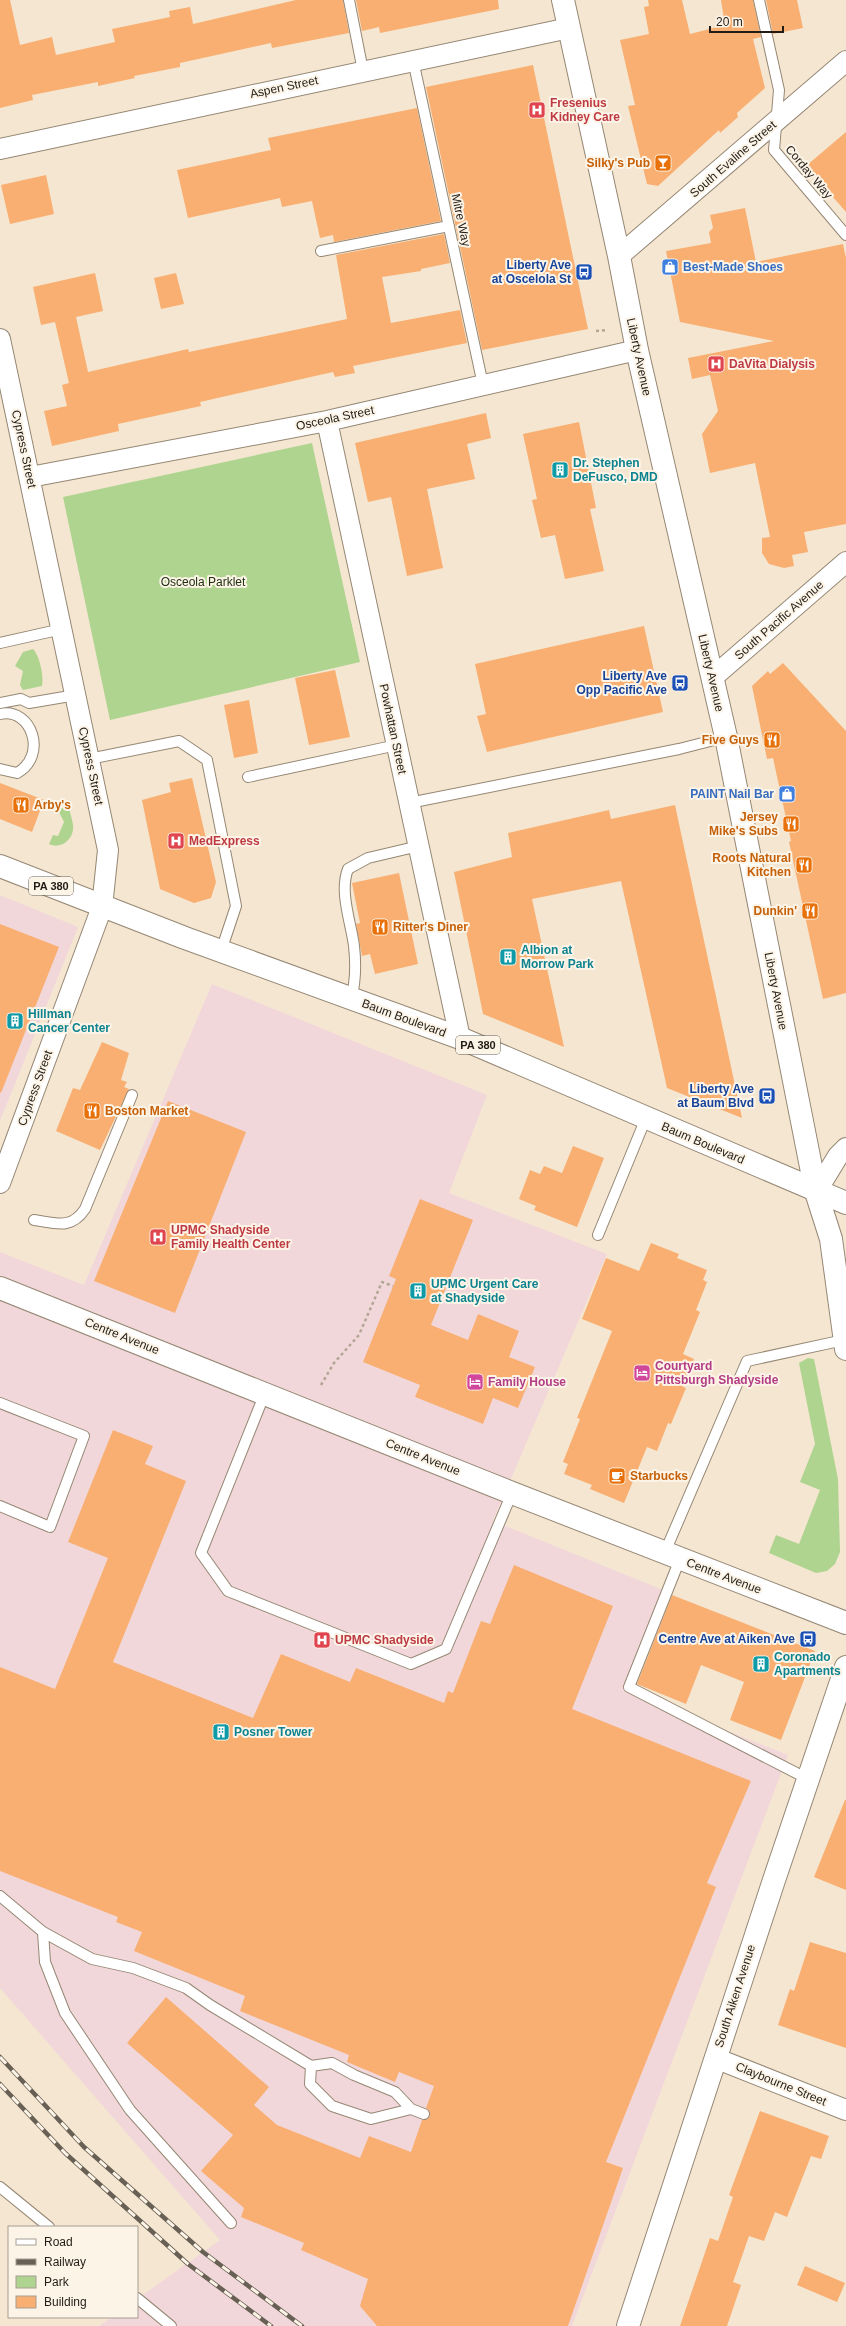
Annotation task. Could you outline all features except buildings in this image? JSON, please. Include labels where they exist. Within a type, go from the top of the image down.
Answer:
[{"type":"main road","name":"Liberty Avenue","points":[[563,0],[619,256],[637,350],[726,737],[816,1192],[831,1239],[845,1345]]},
{"type":"main road","name":"Baum Boulevard","points":[[0,866],[102,907],[460,1038],[816,1192],[846,1203]]},
{"type":"main road","name":"Centre Avenue","points":[[0,1288],[512,1493],[846,1623]]},
{"type":"main road","name":"South Aiken Avenue","points":[[628,2326],[715,2058],[846,1668]]},
{"type":"street","name":"Aspen Street","points":[[0,149],[568,28]]},
{"type":"street","name":"South Evaline Street","points":[[619,256],[846,61]]},
{"type":"street","name":"Cypress Street","points":[[0,339],[108,850],[102,907],[0,1183]]},
{"type":"street","name":"Osceola Street","points":[[30,477],[327,421],[637,350]]},
{"type":"street","name":"Powhattan Street","points":[[327,421],[460,1038]]},
{"type":"street","name":"South Pacific Avenue","points":[[712,678],[846,562]]},
{"type":"street","points":[[816,1192],[838,1156],[846,1148]]},
{"type":"street","name":"Claybourne Street","points":[[715,2058],[846,2110]]},
{"type":"lane","points":[[349,0],[363,71]]},
{"type":"lane","name":"Corday Way","points":[[759,0],[779,90],[774,150],[846,235]]},
{"type":"lane","name":"Mitre Way","points":[[413,60],[483,385]]},
{"type":"lane","points":[[321,251],[448,226]]},
{"type":"lane","points":[[0,643],[62,629]]},
{"type":"lane","points":[[0,703],[21,699],[29,703],[76,695]]},
{"type":"lane","points":[[0,714],[18,715],[27,723],[35,749],[31,761],[25,768],[17,773],[0,769]]},
{"type":"lane","points":[[410,803],[679,749],[726,737]]},
{"type":"lane","points":[[89,759],[179,741],[207,760],[236,906],[221,951]]},
{"type":"lane","points":[[248,777],[397,745]]},
{"type":"lane","points":[[351,999],[356,972],[354,946],[344,881],[348,869],[368,858],[419,846]]},
{"type":"lane","points":[[34,1220],[65,1224],[79,1219],[85,1209],[132,1095]]},
{"type":"lane","points":[[598,1235],[646,1118]]},
{"type":"lane","points":[[808,1779],[629,1687],[673,1556],[747,1361],[845,1345]]},
{"type":"lane","points":[[265,1393],[201,1553],[228,1591],[411,1664],[446,1649],[512,1493]]},
{"type":"lane","points":[[0,1403],[84,1436],[50,1527],[0,1506]]},
{"type":"lane","points":[[0,1896],[43,1932],[92,1959],[133,1968],[186,1988],[210,2005],[311,2066],[332,2063],[354,2075],[395,2092],[411,2109],[424,2114]]},
{"type":"lane","points":[[43,1932],[45,1962],[65,2014],[130,2110],[232,2223]]},
{"type":"lane","points":[[311,2066],[310,2084],[332,2106],[371,2119],[411,2109]]},
{"type":"lane","points":[[0,2188],[48,2226]]},
{"type":"lane","points":[[138,2299],[171,2326]]},
{"type":"path","points":[[596,331],[608,330]]},
{"type":"path","points":[[321,1385],[334,1363],[359,1335],[382,1282],[393,1286]]},
{"type":"shaded area","points":[[0,895],[78,927],[0,1121]]},
{"type":"shaded area","name":"UPMC Shadyside","points":[[212,984],[487,1095],[449,1193],[607,1254],[493,1521],[663,1590],[624,1690],[788,1755],[572,2326],[99,2326],[111,2318],[138,2318],[138,2298],[220,2240],[0,1988],[0,1252],[84,1285]]},
{"type":"green space","name":"Osceola Parklet","points":[[312,443],[360,662],[110,720],[63,497]]},
{"type":"green space","points":[[33,649],[38,656],[41,667],[42,686],[23,690],[20,685],[23,671],[15,666],[23,652]]},
{"type":"green space","points":[[62,808],[69,808],[73,830],[67,841],[57,846],[49,844],[53,835],[58,836],[64,822],[59,812]]},
{"type":"green space","points":[[808,1358],[814,1359],[838,1479],[840,1552],[835,1564],[827,1571],[816,1573],[769,1553],[776,1535],[799,1544],[820,1490],[800,1482],[815,1444],[799,1363]]},
{"type":"railway","points":[[0,2057],[84,2147],[203,2252],[302,2326]]},
{"type":"railway","points":[[0,2084],[65,2153],[188,2264],[271,2326]]},
{"type":"place","name":"Fresenius Kidney Care","points":[[537,110]]},
{"type":"place","name":"Silky's Pub","points":[[663,163]]},
{"type":"place","name":"Best-Made Shoes","points":[[670,267]]},
{"type":"place","name":"Liberty Ave at Oscelola St","points":[[584,272]]},
{"type":"place","name":"DaVita Dialysis","points":[[716,364]]},
{"type":"place","name":"Dr. Stephen DeFusco, DMD","points":[[560,470]]},
{"type":"place","name":"Liberty Ave Opp Pacific Ave","points":[[680,683]]},
{"type":"place","name":"Five Guys","points":[[772,740]]},
{"type":"place","name":"PAINT Nail Bar","points":[[787,794]]},
{"type":"place","name":"Arby's","points":[[21,805]]},
{"type":"place","name":"Jersey Mike's Subs","points":[[791,824]]},
{"type":"place","name":"MedExpress","points":[[176,841]]},
{"type":"place","name":"Roots Natural Kitchen","points":[[804,865]]},
{"type":"place","name":"Dunkin'","points":[[810,911]]},
{"type":"place","name":"Ritter's Diner","points":[[380,927]]},
{"type":"place","name":"Albion at Morrow Park","points":[[508,957]]},
{"type":"place","name":"Hillman Cancer Center","points":[[15,1021]]},
{"type":"place","name":"Liberty Ave at Baum Blvd","points":[[767,1096]]},
{"type":"place","name":"Boston Market","points":[[92,1111]]},
{"type":"place","name":"UPMC Shadyside Family Health Center","points":[[158,1237]]},
{"type":"place","name":"UPMC Urgent Care at Shadyside","points":[[418,1291]]},
{"type":"place","name":"Courtyard Pittsburgh Shadyside","points":[[642,1373]]},
{"type":"place","name":"Family House","points":[[475,1382]]},
{"type":"place","name":"Starbucks","points":[[617,1476]]},
{"type":"place","name":"Centre Ave at Aiken Ave","points":[[808,1639]]},
{"type":"place","name":"UPMC Shadyside","points":[[322,1640]]},
{"type":"place","name":"Coronado Apartments","points":[[761,1664]]},
{"type":"place","name":"Posner Tower","points":[[221,1732]]}]
